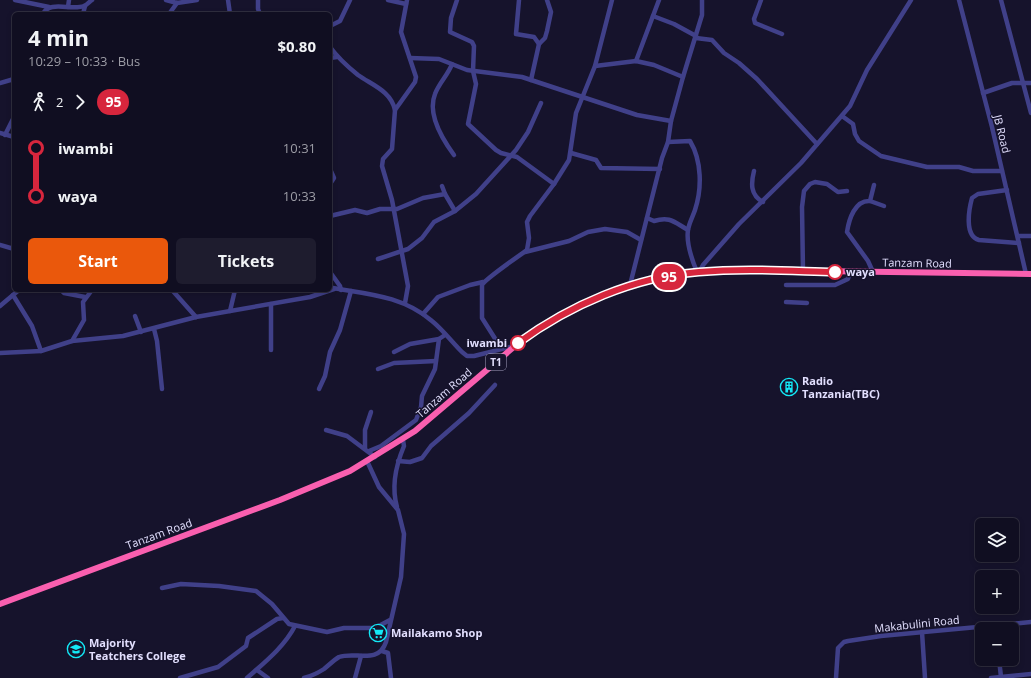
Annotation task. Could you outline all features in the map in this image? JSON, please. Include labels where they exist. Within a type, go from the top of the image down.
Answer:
[{"type":"highway","name":"Tanzam Road","points":[[0,604],[331,480],[375,457],[403,440],[440,411],[514,346],[561,315],[594,299],[630,285],[698,272],[738,270],[1028,274]]},
{"type":"street","points":[[15,0],[50,7],[85,6]]},
{"type":"street","points":[[68,6],[69,0]]},
{"type":"street","points":[[84,12],[85,6],[92,0]]},
{"type":"street","points":[[166,0],[177,3],[197,0]]},
{"type":"street","points":[[228,0],[230,12]]},
{"type":"street","points":[[258,0],[259,12]]},
{"type":"street","points":[[332,25],[340,21],[350,0]]},
{"type":"street","points":[[388,0],[407,2],[401,32],[415,74],[415,82],[395,110]]},
{"type":"street","points":[[457,0],[451,18],[450,32],[473,44],[473,71],[476,84],[468,124],[496,150],[501,153],[517,157],[554,184]]},
{"type":"street","points":[[519,0],[516,34],[534,37],[539,44]]},
{"type":"street","points":[[530,80],[535,66],[539,44],[545,38],[551,12],[548,0]]},
{"type":"street","points":[[423,314],[438,297],[470,284],[483,282],[524,252],[528,247],[527,222],[569,160],[576,113],[581,97],[595,66],[612,0]]},
{"type":"street","points":[[636,61],[659,0]]},
{"type":"street","points":[[630,285],[668,142],[671,121],[682,77],[702,15],[702,0]]},
{"type":"street","points":[[761,0],[754,19],[755,22],[782,34]]},
{"type":"street","points":[[668,142],[690,141],[698,162],[699,179],[697,204],[688,230],[691,258],[698,272],[734,230],[789,176],[842,116],[851,104],[867,70],[911,0]]},
{"type":"street","name":"JB Road","points":[[959,0],[1028,274]]},
{"type":"street","points":[[1001,0],[1031,113]]},
{"type":"street","points":[[170,12],[177,3]]},
{"type":"street","points":[[44,12],[45,9],[50,7]]},
{"type":"street","points":[[653,16],[674,24],[696,37],[712,40],[724,53],[739,63],[757,79],[817,144]]},
{"type":"street","points":[[332,50],[337,57],[358,75],[382,90],[394,103],[395,110],[392,149],[383,159],[382,166],[402,252],[408,288],[405,303]]},
{"type":"street","points":[[332,58],[337,57]]},
{"type":"street","points":[[410,58],[439,59],[473,71],[497,73],[530,80],[637,115],[671,121]]},
{"type":"street","points":[[595,66],[636,61],[654,65],[682,77]]},
{"type":"street","points":[[452,64],[436,90],[434,101],[439,133],[454,155]]},
{"type":"street","points":[[0,83],[12,79]]},
{"type":"street","points":[[982,93],[1006,85],[1022,82],[1031,83]]},
{"type":"street","points":[[378,259],[392,253],[402,252],[422,238],[434,222],[455,211],[476,194],[512,155],[528,132],[541,103]]},
{"type":"street","points":[[842,116],[853,124],[855,134],[859,141],[881,156],[927,167],[959,167],[976,171],[1002,171]]},
{"type":"street","points":[[5,135],[12,121]]},
{"type":"street","points":[[0,133],[12,137]]},
{"type":"street","points":[[571,153],[596,160],[603,168],[660,169]]},
{"type":"street","points":[[754,171],[752,190],[756,197],[763,202]]},
{"type":"street","points":[[803,272],[802,207],[804,191],[810,184],[815,182],[827,184],[838,192],[847,191]]},
{"type":"street","points":[[870,201],[874,185]]},
{"type":"street","points":[[442,186],[455,211]]},
{"type":"street","points":[[1007,190],[978,194],[972,198],[969,214],[971,233],[975,239],[979,240],[1019,243]]},
{"type":"street","points":[[332,216],[355,210],[367,213],[380,209],[393,209],[430,196],[445,194]]},
{"type":"street","points":[[873,272],[868,261],[847,232],[858,205],[864,201],[870,201],[884,206]]},
{"type":"street","points":[[647,218],[654,221],[661,218],[666,218],[688,230]]},
{"type":"street","points":[[524,252],[569,241],[588,232],[605,229],[627,232],[641,240]]},
{"type":"street","points":[[1018,236],[1031,236]]},
{"type":"street","points":[[0,245],[12,248]]},
{"type":"street","points":[[786,285],[839,284],[848,279],[850,272]]},
{"type":"street","points":[[332,275],[341,290]]},
{"type":"street","points":[[483,282],[482,318],[501,348]]},
{"type":"street","points":[[332,288],[370,293],[405,303],[433,322],[467,356],[474,356],[501,348],[514,346]]},
{"type":"street","points":[[319,388],[325,376],[330,352],[340,330],[351,291]]},
{"type":"street","points":[[0,306],[17,292]]},
{"type":"street","points":[[63,292],[85,297]]},
{"type":"street","points":[[72,341],[83,324],[82,305],[85,297],[90,292]]},
{"type":"street","points":[[174,292],[196,317]]},
{"type":"street","points":[[230,311],[235,292]]},
{"type":"street","points":[[0,353],[41,351],[72,341],[96,340],[141,332],[196,317],[310,297],[322,292]]},
{"type":"street","points":[[13,295],[32,326],[41,351]]},
{"type":"street","points":[[786,302],[807,304]]},
{"type":"street","points":[[271,304],[271,350]]},
{"type":"street","points":[[135,316],[141,332]]},
{"type":"street","points":[[154,329],[157,341],[162,389]]},
{"type":"street","points":[[394,352],[410,344],[445,335]]},
{"type":"street","points":[[367,450],[381,446],[414,422],[419,413],[422,396],[432,375],[436,361],[438,338]]},
{"type":"street","points":[[378,369],[394,363],[436,361]]},
{"type":"street","points":[[398,461],[410,462],[422,458],[428,448],[469,413],[495,385]]},
{"type":"street","points":[[367,450],[366,430],[371,412]]},
{"type":"street","points":[[326,430],[347,436],[375,457]]},
{"type":"street","points":[[382,651],[400,582],[403,561],[404,534],[394,484],[400,453],[404,448],[403,440]]},
{"type":"street","points":[[367,461],[379,487],[398,510]]},
{"type":"street","points":[[162,588],[181,584],[219,586],[256,591],[272,604],[289,624],[329,632],[344,628],[375,628],[390,620]]},
{"type":"street","points":[[180,678],[220,666],[246,646],[248,638],[277,619],[283,618]]},
{"type":"street","name":"Makabulini Road","points":[[1019,624],[1031,622]]},
{"type":"street","points":[[248,678],[286,641],[295,626]]},
{"type":"street","name":"Makabulini Road","points":[[836,678],[838,648],[844,642],[869,637],[975,628]]},
{"type":"street","points":[[922,632],[925,678]]},
{"type":"street","points":[[304,678],[322,670],[339,658],[371,655],[382,651],[388,653],[391,678]]},
{"type":"street","points":[[354,678],[361,656]]},
{"type":"street","points":[[999,666],[1000,677]]},
{"type":"street","points":[[257,670],[268,678]]},
{"type":"street","points":[[991,678],[1024,676],[1031,674]]},
{"type":"bus line","name":"95","points":[[518,343],[546,324],[577,307],[636,283],[696,272],[710,271],[738,270],[835,272]]},
{"type":"place","name":"waya","points":[[835,272]]},
{"type":"place","name":"iwambi","points":[[518,343]]},
{"type":"place","name":"Radio Tanzania(TBC)","points":[[789,387]]},
{"type":"place","name":"Mailakamo Shop","points":[[378,633]]},
{"type":"place","name":"Majority Teatchers College","points":[[76,649]]}]
